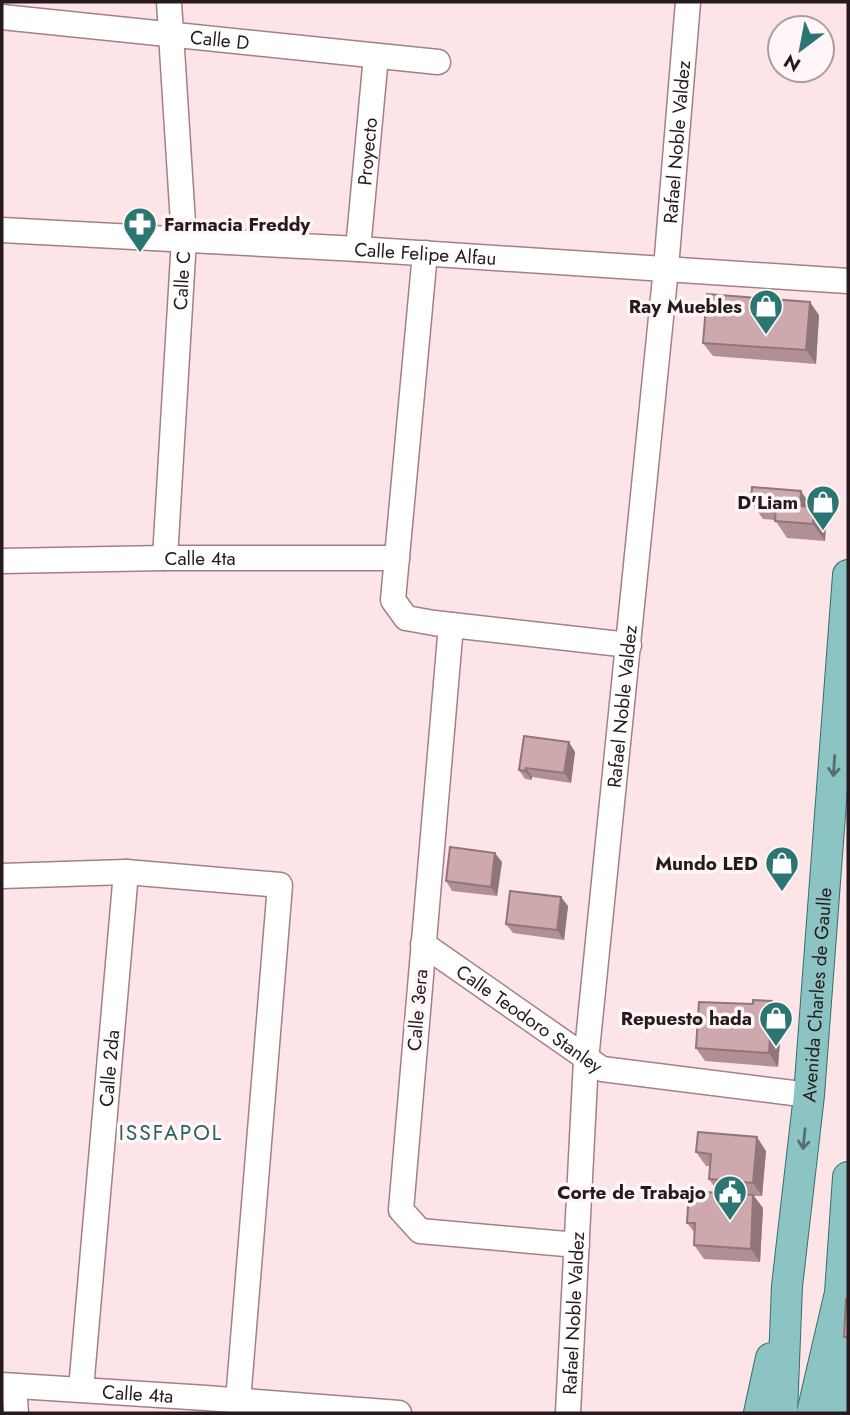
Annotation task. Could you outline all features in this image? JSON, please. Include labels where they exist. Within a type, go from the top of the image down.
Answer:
[{"type":"main road","name":"Avenida Charles de Gaulle","points":[[782,1413],[787,1286],[809,1096],[848,575]]},
{"type":"main road","points":[[838,1413],[840,1293],[848,1177]]},
{"type":"main road","points":[[759,1413],[787,1286]]},
{"type":"main road","points":[[812,1413],[840,1293]]},
{"type":"street","name":"Calle C","points":[[165,558],[184,239],[169,2]]},
{"type":"street","name":"Rafael Noble Valdez","points":[[568,1413],[586,1060],[666,268],[688,2]]},
{"type":"street","name":"Calle D","points":[[2,17],[438,62]]},
{"type":"street","name":"Proyecto","points":[[358,249],[376,56]]},
{"type":"street","name":"Calle Felipe Alfau","points":[[2,230],[425,253],[848,281]]},
{"type":"street","points":[[425,253],[393,600],[406,618],[629,645]]},
{"type":"street","name":"Calle 4ta","points":[[2,561],[397,558]]},
{"type":"street","name":"Calle 3era","points":[[451,625],[401,1210],[420,1231],[577,1245]]},
{"type":"street","points":[[2,876],[126,872],[280,885],[238,1401]]},
{"type":"street","name":"Calle 2da","points":[[81,1390],[126,872]]},
{"type":"street","name":"Calle Teodoro Stanley","points":[[423,944],[602,1069],[809,1096]]},
{"type":"street","name":"Calle 4ta","points":[[8,1385],[81,1390],[206,1406],[238,1401],[398,1413]]},
{"type":"street","points":[[8,1385],[16,1413]]},
{"type":"building","name":"Ray Muebles","points":[[707,294],[810,302],[806,350],[703,343]]},
{"type":"building","points":[[752,487],[801,491],[800,506],[814,507],[813,524],[775,521],[776,504],[751,502]]},
{"type":"building","points":[[524,736],[569,742],[564,773],[526,768],[525,771],[519,770]]},
{"type":"building","points":[[450,847],[495,853],[491,887],[446,881]]},
{"type":"building","points":[[510,891],[561,897],[557,930],[506,924]]},
{"type":"building","points":[[753,1000],[772,1001],[769,1053],[696,1048],[699,1002],[753,1004]]},
{"type":"building","points":[[698,1132],[757,1137],[753,1183],[709,1179],[711,1154],[696,1152]]},
{"type":"building","name":"Corte de Trabajo","points":[[689,1191],[753,1195],[751,1249],[694,1245],[695,1223],[687,1223]]},
{"type":"building","points":[[846,1299],[848,1337],[844,1337]]},
{"type":"place","name":"Farmacia Freddy","points":[[140,254]]},
{"type":"place","name":"Ray Muebles","points":[[766,336]]},
{"type":"place","name":"D'Liam","points":[[823,532]]},
{"type":"place","name":"Mundo LED","points":[[782,893]]},
{"type":"place","name":"Repuesto hada","points":[[776,1048]]},
{"type":"place","name":"Corte de Trabajo","points":[[730,1222]]},
{"type":"district","name":"ISSFAPOL","points":[[171,1133]]}]
